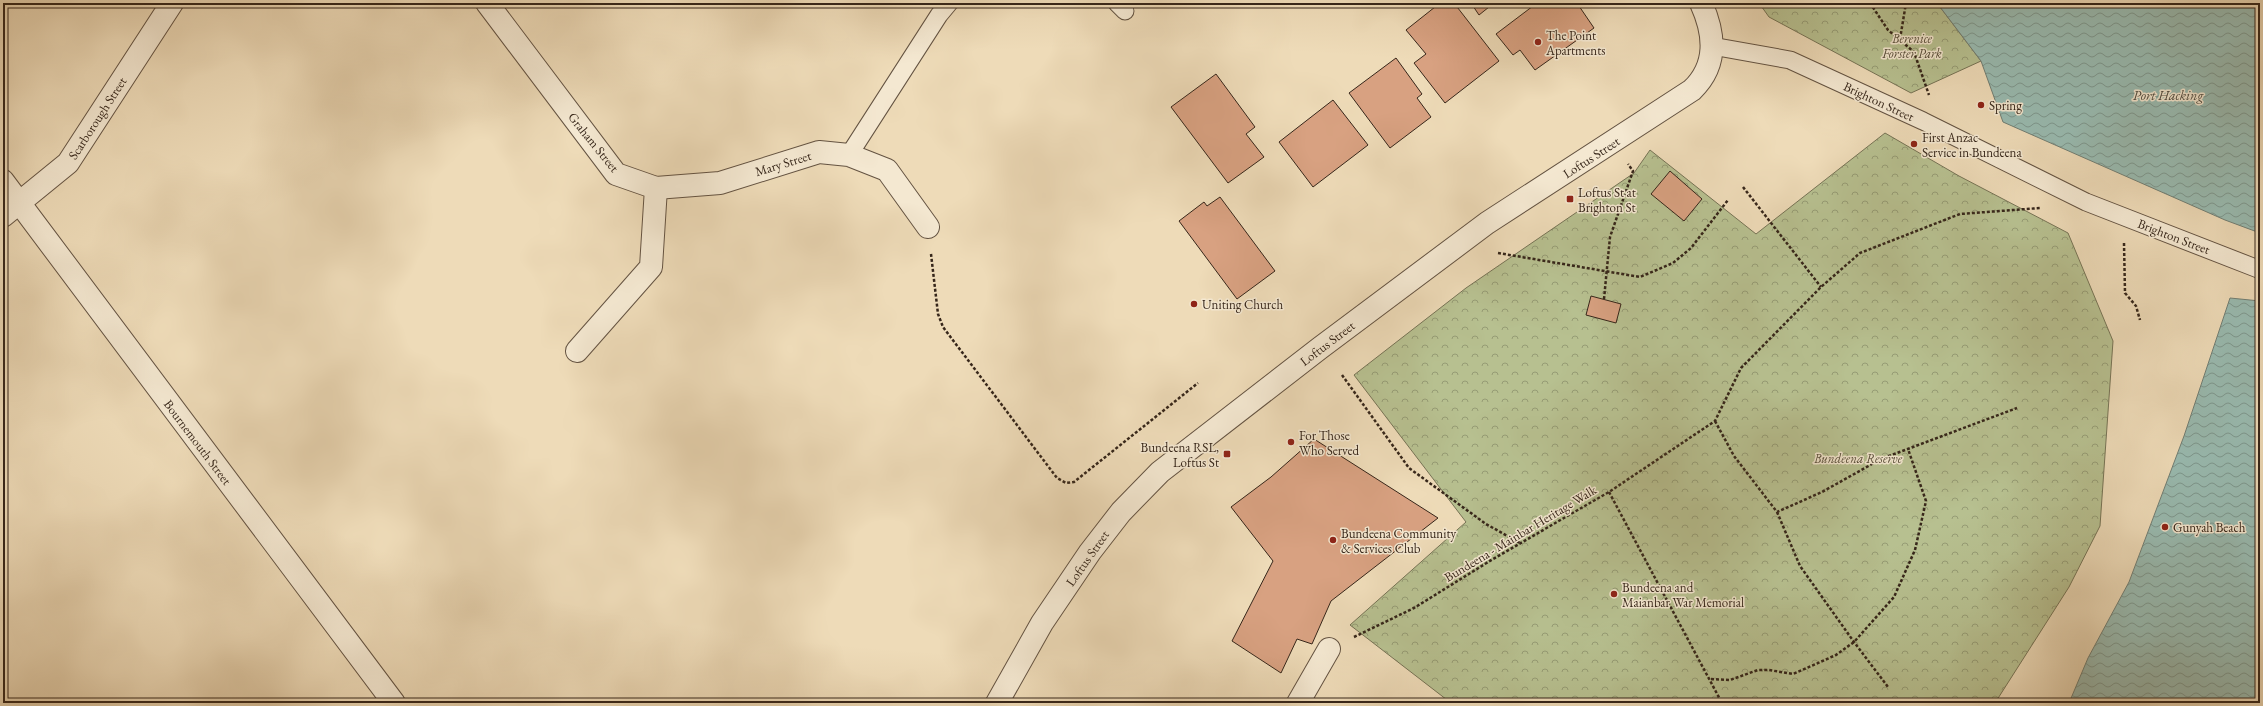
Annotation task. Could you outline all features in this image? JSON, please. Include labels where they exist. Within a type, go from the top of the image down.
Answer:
[{"type":"street","name":"Scarborough Street","points":[[12,210],[68,163],[172,3]]},
{"type":"street","name":"Graham Street","points":[[487,3],[616,174],[656,188]]},
{"type":"street","points":[[1701,3],[1709,24],[1712,46]]},
{"type":"street","name":"Loftus Street","points":[[997,703],[1042,623],[1090,552],[1121,512],[1160,472],[1320,348],[1487,224],[1692,90],[1708,72],[1712,46]]},
{"type":"street","name":"Mary Street","points":[[656,188],[720,183],[820,152],[849,155],[887,170],[928,227]]},
{"type":"street","name":"Bournemouth Street","points":[[3,181],[12,210],[386,699]]},
{"type":"street","points":[[577,351],[651,267],[656,188]]},
{"type":"street","points":[[1298,703],[1329,649]]},
{"type":"lane","points":[[849,155],[939,15],[949,3]]},
{"type":"lane","name":"Brighton Street","points":[[1712,46],[1790,60],[1923,121],[2086,202],[2258,269]]},
{"type":"path","points":[[1870,3],[1888,30],[1914,52],[1929,95],[1923,121]]},
{"type":"path","points":[[1900,40],[1906,3]]},
{"type":"path","points":[[1604,299],[1610,237],[1633,171],[1613,143]]},
{"type":"path","points":[[1743,187],[1821,287]]},
{"type":"path","points":[[1498,253],[1606,273],[1640,277],[1673,263],[1691,248],[1728,200]]},
{"type":"path","points":[[1888,687],[1800,566],[1777,512],[1734,456],[1715,421],[1741,368],[1821,287],[1860,253],[1960,214],[2013,211],[2047,207]]},
{"type":"path","points":[[2124,216],[2125,293],[2136,306],[2140,320]]},
{"type":"path","points":[[928,227],[938,314],[944,327],[1057,478],[1066,483],[1074,482],[1198,384]]},
{"type":"path","points":[[1342,375],[1409,468],[1486,524],[1520,543]]},
{"type":"path","points":[[1777,512],[1822,492],[1881,459],[2016,408]]},
{"type":"path","name":"Bundeena - Mainbar Heritage Walk","points":[[1329,649],[1414,608],[1520,543],[1609,492],[1715,421]]},
{"type":"path","points":[[1711,679],[1730,680],[1758,670],[1769,670],[1793,674],[1836,655],[1854,642],[1894,598],[1915,550],[1926,500],[1908,449]]},
{"type":"path","points":[[1609,492],[1711,679],[1722,703]]},
{"type":"green space","name":"Berenice Forster Park","points":[[1759,3],[1937,3],[1981,61],[1911,93],[1769,17]]},
{"type":"green space","name":"Bundeena Reserve","points":[[1885,133],[1959,176],[2068,233],[2113,341],[2100,526],[2069,587],[1995,703],[1451,703],[1350,625],[1466,522],[1354,375],[1466,288],[1634,173],[1650,150],[1756,234]]},
{"type":"water","name":"Port Hacking","points":[[1937,3],[2260,3],[2260,233],[2225,220],[2003,122],[1981,61]]},
{"type":"water","points":[[2230,298],[2260,301],[2260,703],[2069,703],[2088,658],[2129,582],[2184,436]]},
{"type":"building","points":[[1440,3],[1454,3],[1499,61],[1445,103],[1414,63],[1426,54],[1406,30]]},
{"type":"building","points":[[1471,3],[1494,3],[1479,15]]},
{"type":"building","name":"The Point Apartments","points":[[1537,3],[1583,3],[1579,6],[1594,28],[1535,70],[1520,50],[1513,55],[1496,34]]},
{"type":"building","points":[[1396,58],[1422,94],[1417,98],[1431,117],[1390,148],[1349,93]]},
{"type":"building","points":[[1216,74],[1255,127],[1246,134],[1264,157],[1228,183],[1171,107]]},
{"type":"building","points":[[1333,100],[1368,145],[1313,187],[1279,142]]},
{"type":"building","points":[[1670,171],[1702,199],[1684,221],[1651,194]]},
{"type":"building","points":[[1220,197],[1275,271],[1237,299],[1179,221],[1204,202],[1207,206]]},
{"type":"building","points":[[1591,296],[1621,304],[1616,323],[1586,315]]},
{"type":"building","name":"Bundeena Community & Services Club","points":[[1314,439],[1438,518],[1331,601],[1312,644],[1297,639],[1281,673],[1232,641],[1273,561],[1231,507],[1271,477]]},
{"type":"place","name":"The Point Apartments","points":[[1538,42]]},
{"type":"place","name":"Spring","points":[[1981,105]]},
{"type":"place","name":"First Anzac Service in Bundeena","points":[[1914,144]]},
{"type":"place","name":"Loftus St at Brighton St","points":[[1570,199]]},
{"type":"place","name":"Uniting Church","points":[[1194,304]]},
{"type":"place","name":"For Those Who Served","points":[[1291,442]]},
{"type":"place","name":"Bundeena RSL, Loftus St","points":[[1227,454]]},
{"type":"place","name":"Gunyah Beach","points":[[2165,527]]},
{"type":"place","name":"Bundeena Community & Services Club","points":[[1333,540]]},
{"type":"place","name":"Bundeena and Maianbar War Memorial","points":[[1614,594]]}]
